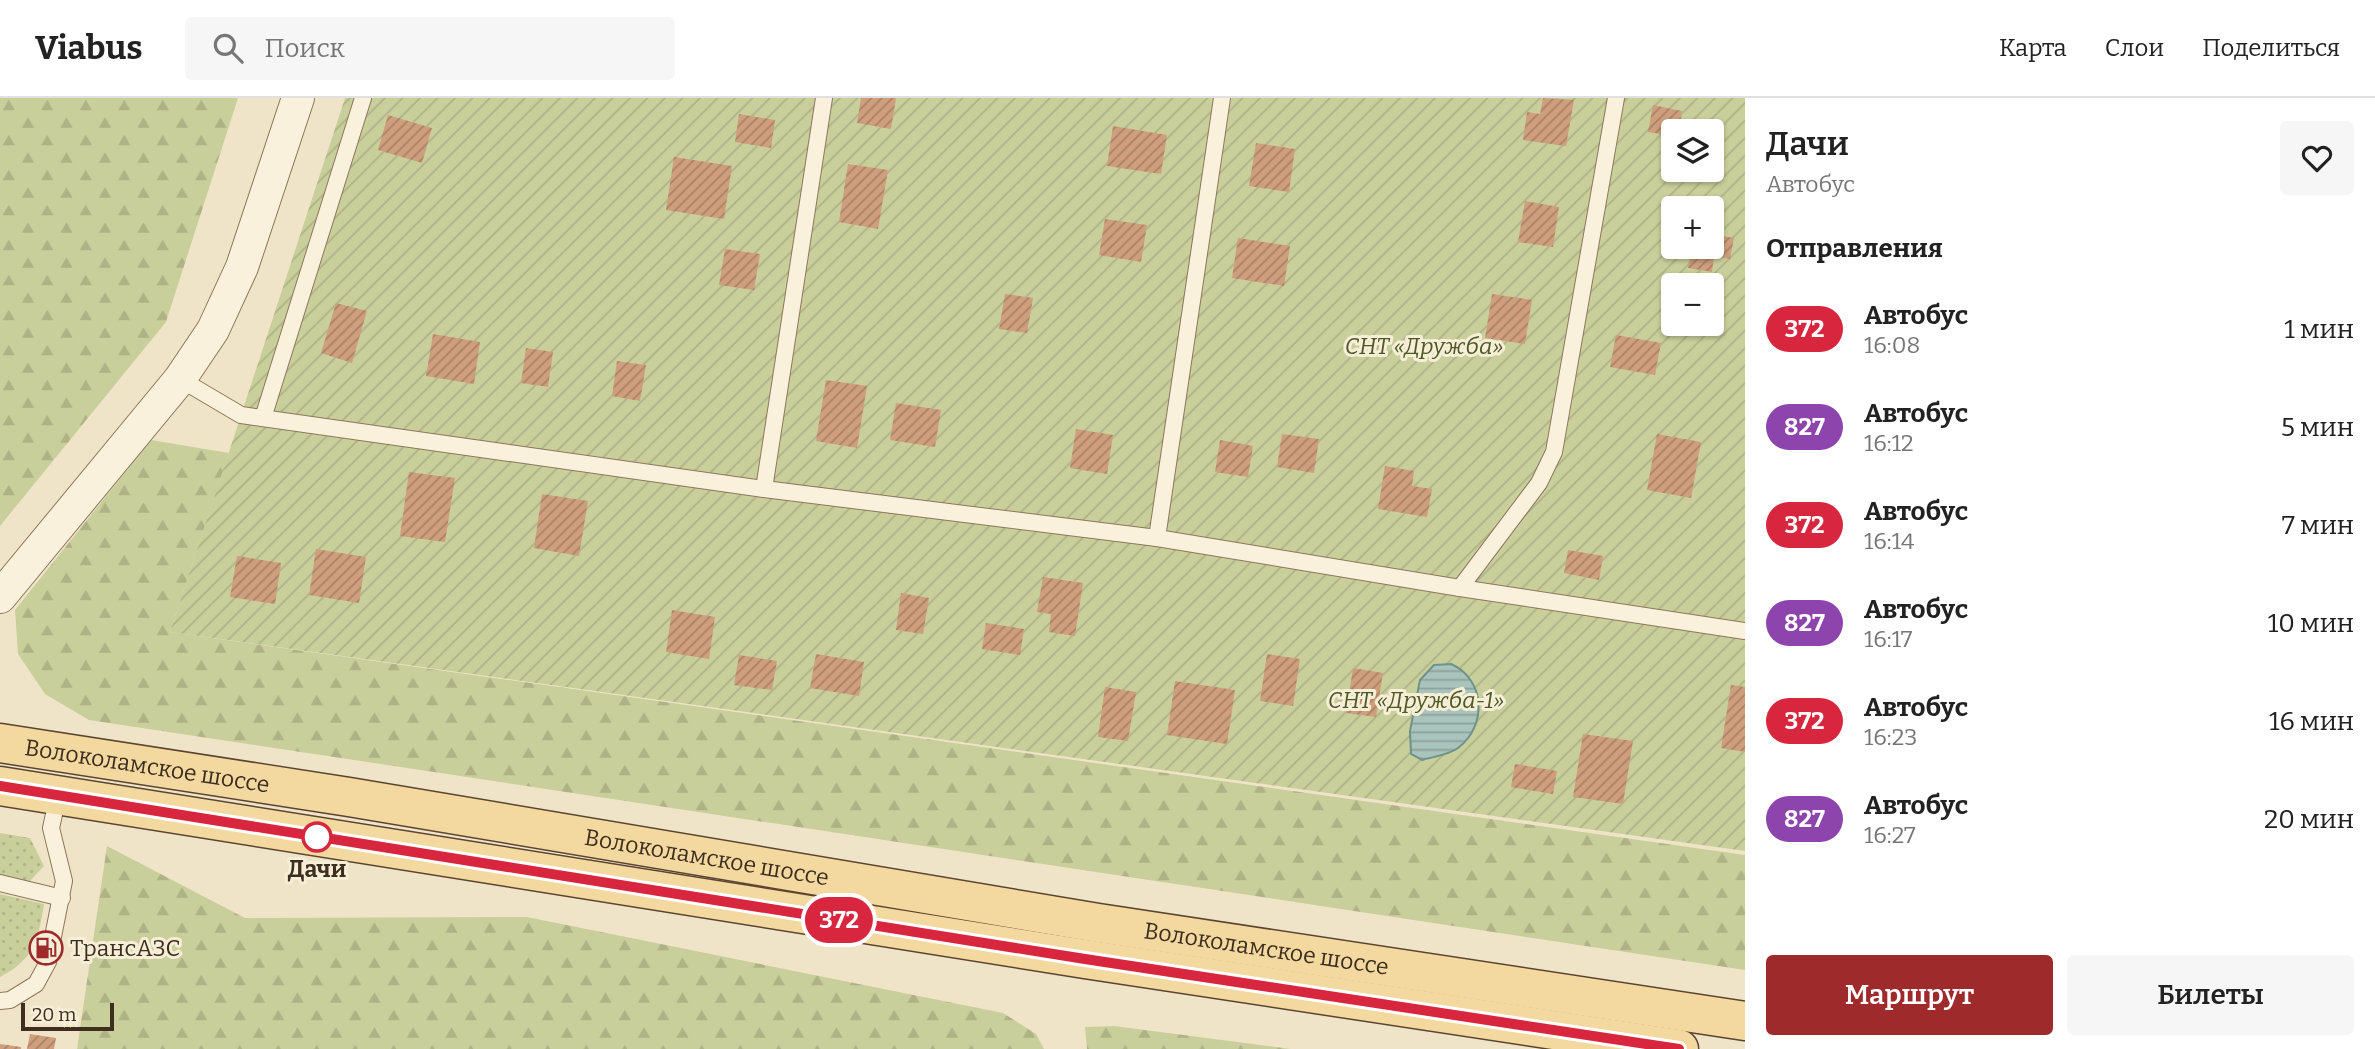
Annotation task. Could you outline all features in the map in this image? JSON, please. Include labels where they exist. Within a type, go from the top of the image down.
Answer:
[{"type":"main road","name":"Волоколамское шоссе","points":[[0,743],[349,797],[1098,923],[1745,1021]]},
{"type":"main road","name":"Волоколамское шоссе","points":[[0,786],[1072,957],[1679,1049]]},
{"type":"street","points":[[0,597],[180,379],[213,330],[242,267],[298,98]]},
{"type":"lane","points":[[263,418],[363,98]]},
{"type":"lane","points":[[764,489],[824,98]]},
{"type":"lane","points":[[1157,538],[1222,98]]},
{"type":"lane","points":[[1460,588],[1539,483],[1554,452],[1616,98]]},
{"type":"lane","points":[[180,379],[241,415],[764,489],[1157,538],[1745,631]]},
{"type":"lane","points":[[0,1001],[10,1000],[36,984],[48,962],[64,881],[51,828],[58,796]]},
{"type":"lane","points":[[0,883],[62,898]]},
{"type":"green space","points":[[0,98],[238,98],[166,322],[0,526]]},
{"type":"green space","name":"СНТ «Дружба»","points":[[345,98],[1745,98],[1745,851],[170,632]]},
{"type":"green space","points":[[151,440],[229,453],[170,632],[1745,855],[1745,970],[89,720],[45,694],[18,654],[15,610]]},
{"type":"green space","points":[[0,833],[30,838],[44,866],[30,881],[0,877]]},
{"type":"green space","points":[[107,846],[245,918],[527,917],[1003,1013],[1036,1034],[1044,1049],[77,1049]]},
{"type":"green space","points":[[0,894],[44,904],[33,947],[21,963],[0,977]]},
{"type":"green space","points":[[1114,1026],[1291,1049],[1087,1049],[1085,1027]]},
{"type":"water","points":[[1451,664],[1471,680],[1476,691],[1478,715],[1468,738],[1458,748],[1422,760],[1411,754],[1410,731],[1420,680],[1434,665]]},
{"type":"building","points":[[861,98],[896,98],[891,129],[857,123]]},
{"type":"building","points":[[1543,98],[1574,100],[1566,146],[1523,140],[1527,112],[1540,114]]},
{"type":"building","points":[[1653,105],[1682,111],[1681,119],[1661,119],[1661,134],[1648,132]]},
{"type":"building","points":[[739,114],[775,120],[771,148],[735,142]]},
{"type":"building","points":[[388,115],[432,128],[422,163],[378,150]]},
{"type":"building","points":[[1113,126],[1167,135],[1161,174],[1107,166]]},
{"type":"building","points":[[1256,143],[1295,149],[1289,192],[1249,186]]},
{"type":"building","points":[[674,157],[732,166],[724,219],[666,210]]},
{"type":"building","points":[[848,164],[888,170],[878,229],[839,222]]},
{"type":"building","points":[[1525,201],[1559,207],[1553,247],[1518,242]]},
{"type":"building","points":[[1105,219],[1147,225],[1141,262],[1099,255]]},
{"type":"building","points":[[1724,236],[1734,238],[1730,259],[1724,258]]},
{"type":"building","points":[[1238,238],[1290,246],[1284,286],[1232,278]]},
{"type":"building","points":[[725,249],[760,254],[754,290],[719,285]]},
{"type":"building","points":[[1690,259],[1714,259],[1712,272],[1688,268]]},
{"type":"building","points":[[1005,294],[1033,298],[1027,333],[999,329]]},
{"type":"building","points":[[1492,294],[1532,300],[1525,344],[1485,338]]},
{"type":"building","points":[[336,303],[367,311],[352,363],[321,353]]},
{"type":"building","points":[[433,334],[480,342],[474,384],[426,376]]},
{"type":"building","points":[[1616,335],[1661,343],[1655,375],[1610,367]]},
{"type":"building","points":[[526,348],[553,352],[548,387],[521,383]]},
{"type":"building","points":[[617,361],[646,365],[640,401],[612,396]]},
{"type":"building","points":[[826,380],[867,386],[857,448],[816,441]]},
{"type":"building","points":[[896,403],[941,410],[935,447],[890,440]]},
{"type":"building","points":[[1076,429],[1113,435],[1107,474],[1070,468]]},
{"type":"building","points":[[1282,434],[1319,439],[1314,473],[1277,467]]},
{"type":"building","points":[[1657,434],[1701,442],[1691,498],[1647,490]]},
{"type":"building","points":[[1220,440],[1253,446],[1248,477],[1215,472]]},
{"type":"building","points":[[1385,466],[1414,471],[1412,486],[1432,489],[1427,517],[1378,509]]},
{"type":"building","points":[[409,472],[455,478],[445,542],[400,536]]},
{"type":"building","points":[[542,494],[588,501],[579,556],[534,548]]},
{"type":"building","points":[[316,549],[366,557],[359,603],[309,595]]},
{"type":"building","points":[[1568,550],[1603,556],[1599,580],[1564,573]]},
{"type":"building","points":[[237,556],[281,563],[275,604],[230,597]]},
{"type":"building","points":[[1043,577],[1083,583],[1075,636],[1049,632],[1051,614],[1037,612]]},
{"type":"building","points":[[901,593],[929,598],[923,634],[896,630]]},
{"type":"building","points":[[672,610],[715,617],[709,659],[666,652]]},
{"type":"building","points":[[986,623],[1024,629],[1020,655],[982,649]]},
{"type":"building","points":[[816,654],[864,662],[859,696],[810,688]]},
{"type":"building","points":[[1267,654],[1300,659],[1293,706],[1260,701]]},
{"type":"building","points":[[739,655],[777,661],[772,690],[734,685]]},
{"type":"building","points":[[1353,668],[1383,673],[1376,717],[1346,713]]},
{"type":"building","points":[[1175,681],[1235,690],[1227,744],[1167,735]]},
{"type":"building","points":[[1731,685],[1745,687],[1745,752],[1721,748]]},
{"type":"building","points":[[1105,687],[1136,692],[1128,741],[1098,737]]},
{"type":"building","points":[[1583,734],[1633,741],[1623,804],[1573,797]]},
{"type":"building","points":[[1515,764],[1557,771],[1553,794],[1511,787]]},
{"type":"building","points":[[30,1034],[56,1038],[54,1049],[27,1049]]},
{"type":"building","points":[[0,1044],[21,1047],[21,1049],[0,1049]]},
{"type":"bus line","name":"372","points":[[0,786],[1085,959],[1679,1049]]},
{"type":"place","name":"Дачи","points":[[317,837]]},
{"type":"place","name":"ТрансАЗС","points":[[46,948]]},
{"type":"park label","name":"СНТ «Дружба-1»","points":[[1416,700]]}]
